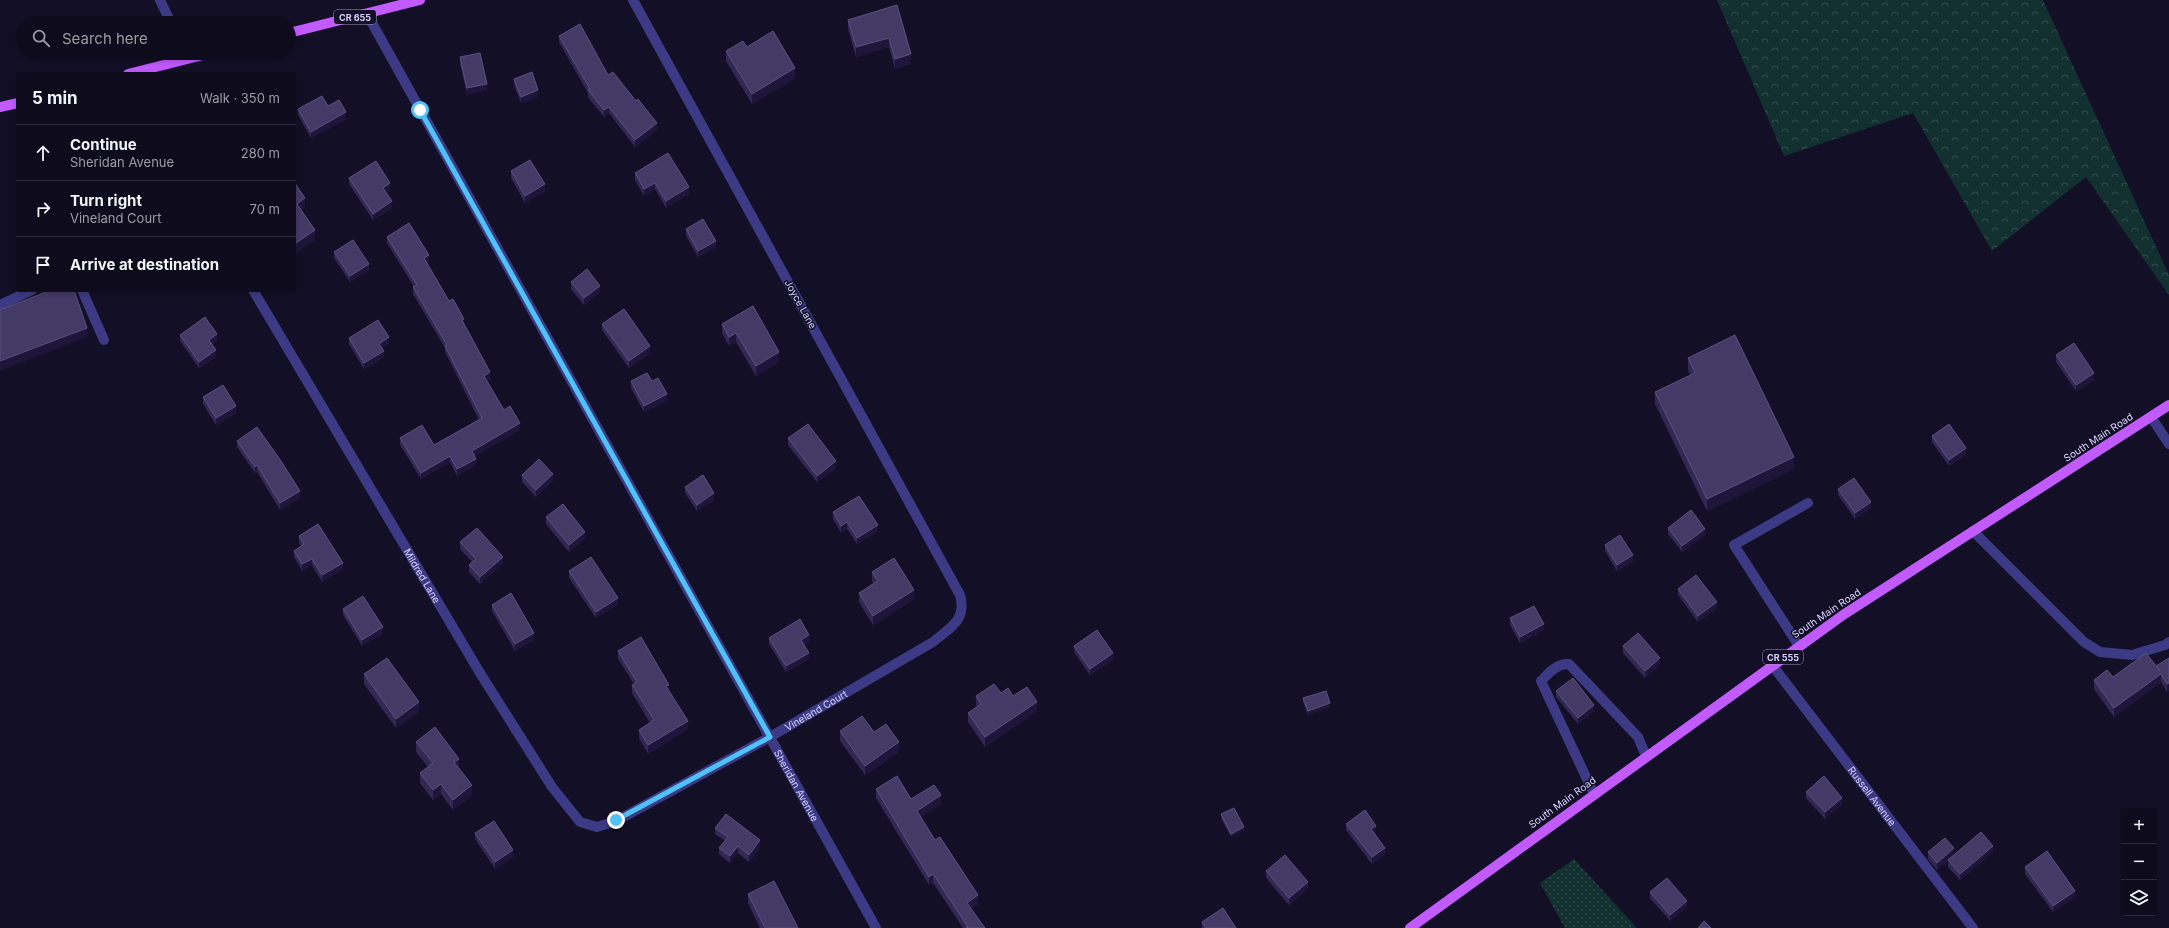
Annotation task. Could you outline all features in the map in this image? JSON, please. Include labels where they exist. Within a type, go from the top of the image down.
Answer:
[{"type":"main road","name":"CR 655","points":[[296,31],[420,0]]},
{"type":"main road","points":[[135,72],[173,60]]},
{"type":"main road","points":[[0,107],[16,103]]},
{"type":"main road","name":"South Main Road","points":[[1410,928],[1843,615],[2169,405]]},
{"type":"street","points":[[160,0],[168,16]]},
{"type":"street","name":"Joyce Lane","points":[[633,0],[953,579],[960,595],[962,610]]},
{"type":"street","name":"Sheridan Avenue","points":[[367,14],[876,928]]},
{"type":"street","points":[[0,305],[28,292]]},
{"type":"street","points":[[83,292],[104,340]]},
{"type":"street","name":"Mildred Lane","points":[[254,292],[480,673],[552,787],[580,822],[597,827],[616,820]]},
{"type":"street","points":[[2151,417],[2169,444]]},
{"type":"street","points":[[1799,646],[1734,545],[1808,504]]},
{"type":"street","points":[[1973,531],[2060,621],[2089,646],[2100,652],[2132,655],[2165,645],[2169,642]]},
{"type":"street","name":"Vineland Court","points":[[616,820],[770,737],[933,642],[953,626],[960,618],[962,610]]},
{"type":"street","points":[[1594,794],[1541,681],[1551,671],[1562,664],[1569,664],[1638,737],[1646,756]]},
{"type":"street","name":"Russell Avenue","points":[[1772,665],[1973,928]]},
{"type":"green space","points":[[1717,0],[2043,0],[2169,275],[2169,295],[2086,177],[1992,251],[1913,113],[1784,156]]},
{"type":"green space","points":[[1574,859],[1637,928],[1565,928],[1540,883]]},
{"type":"building","points":[[897,5],[911,54],[895,59],[889,38],[856,47],[848,20]]},
{"type":"building","points":[[580,24],[608,75],[613,72],[636,101],[638,99],[657,123],[635,140],[609,107],[604,110],[588,90],[590,89],[559,36]]},
{"type":"building","points":[[773,31],[795,68],[752,94],[726,51],[743,41],[747,47]]},
{"type":"building","points":[[480,53],[487,84],[467,88],[460,57]]},
{"type":"building","points":[[532,72],[538,90],[521,97],[514,79]]},
{"type":"building","points":[[322,96],[328,106],[339,100],[346,112],[311,132],[298,109]]},
{"type":"building","points":[[668,153],[689,187],[666,201],[655,183],[644,189],[635,173]]},
{"type":"building","points":[[530,160],[545,184],[525,196],[511,171]]},
{"type":"building","points":[[376,161],[390,183],[383,188],[392,201],[373,214],[349,178]]},
{"type":"building","points":[[296,185],[305,198],[297,204],[315,230],[296,243]]},
{"type":"building","points":[[703,219],[716,241],[698,251],[686,229]]},
{"type":"building","points":[[409,223],[429,255],[424,258],[449,301],[453,299],[464,319],[462,320],[490,372],[484,376],[504,410],[510,406],[520,423],[472,451],[476,459],[457,469],[450,456],[421,473],[400,438],[422,425],[434,445],[482,418],[445,346],[447,345],[413,287],[417,285],[387,237]]},
{"type":"building","points":[[353,240],[369,264],[350,276],[334,252]]},
{"type":"building","points":[[587,269],[600,286],[584,298],[571,282]]},
{"type":"building","points":[[46,292],[75,292],[87,328],[0,361],[0,310]]},
{"type":"building","points":[[753,306],[779,352],[756,366],[736,333],[729,337],[722,324]]},
{"type":"building","points":[[624,309],[650,346],[629,361],[602,324]]},
{"type":"building","points":[[205,317],[217,334],[209,340],[216,350],[199,362],[180,335]]},
{"type":"building","points":[[378,320],[389,337],[379,344],[384,351],[364,363],[349,338]]},
{"type":"building","points":[[1735,335],[1794,457],[1707,499],[1655,392],[1695,373],[1688,358]]},
{"type":"building","points":[[2074,343],[2094,373],[2076,385],[2056,355]]},
{"type":"building","points":[[647,373],[652,381],[658,378],[667,394],[644,406],[631,381]]},
{"type":"building","points":[[223,385],[236,406],[216,418],[203,397]]},
{"type":"building","points":[[808,424],[836,461],[817,476],[788,438]]},
{"type":"building","points":[[1949,424],[1966,448],[1949,460],[1932,436]]},
{"type":"building","points":[[257,427],[300,491],[280,503],[257,465],[255,467],[237,441]]},
{"type":"building","points":[[539,459],[553,474],[536,490],[522,475]]},
{"type":"building","points":[[703,475],[714,493],[697,505],[685,487]]},
{"type":"building","points":[[1854,478],[1871,502],[1855,513],[1838,489]]},
{"type":"building","points":[[859,496],[878,525],[857,538],[847,522],[841,526],[833,512]]},
{"type":"building","points":[[563,504],[585,532],[569,545],[546,517]]},
{"type":"building","points":[[1691,510],[1705,529],[1682,546],[1668,528]]},
{"type":"building","points":[[318,524],[343,563],[322,575],[312,559],[302,564],[294,551],[304,544],[299,536]]},
{"type":"building","points":[[477,528],[503,557],[480,577],[469,565],[476,559],[460,542]]},
{"type":"building","points":[[1620,535],[1633,555],[1617,565],[1605,545]]},
{"type":"building","points":[[591,557],[618,598],[596,612],[569,571]]},
{"type":"building","points":[[894,558],[914,590],[873,616],[859,593],[878,581],[872,572]]},
{"type":"building","points":[[1696,575],[1717,602],[1698,616],[1678,589]]},
{"type":"building","points":[[511,593],[534,633],[515,644],[492,605]]},
{"type":"building","points":[[363,596],[383,627],[362,640],[343,609]]},
{"type":"building","points":[[1534,606],[1544,624],[1520,637],[1510,618]]},
{"type":"building","points":[[800,619],[809,635],[801,640],[809,653],[786,666],[769,638]]},
{"type":"building","points":[[1097,630],[1113,653],[1090,669],[1074,646]]},
{"type":"building","points":[[1638,633],[1660,658],[1645,671],[1623,646]]},
{"type":"building","points":[[641,637],[669,685],[666,686],[688,721],[648,745],[639,730],[654,720],[632,685],[637,682],[618,651]]},
{"type":"building","points":[[2146,653],[2156,666],[2169,658],[2169,683],[2167,684],[2161,674],[2114,708],[2094,680],[2107,670],[2113,677]]},
{"type":"building","points":[[387,658],[419,702],[396,719],[364,674]]},
{"type":"building","points":[[1573,678],[1594,705],[1578,718],[1556,691]]},
{"type":"building","points":[[994,684],[1001,693],[1008,688],[1013,696],[1027,687],[1037,702],[985,737],[968,713],[981,704],[976,696]]},
{"type":"building","points":[[1326,691],[1330,703],[1308,711],[1303,698]]},
{"type":"building","points":[[862,716],[874,732],[886,724],[899,742],[865,766],[840,731]]},
{"type":"building","points":[[435,727],[459,759],[454,762],[472,785],[453,800],[441,784],[433,790],[420,773],[433,763],[416,742]]},
{"type":"building","points":[[897,776],[911,799],[934,785],[941,795],[917,811],[935,840],[940,837],[978,895],[967,903],[985,928],[966,928],[968,927],[933,874],[929,877],[876,789]]},
{"type":"building","points":[[1824,776],[1842,798],[1825,812],[1806,792]]},
{"type":"building","points":[[1234,808],[1244,827],[1231,834],[1221,814]]},
{"type":"building","points":[[1365,810],[1376,826],[1371,829],[1385,848],[1372,857],[1346,824]]},
{"type":"building","points":[[726,814],[760,840],[749,855],[738,846],[730,856],[719,848],[728,837],[715,828]]},
{"type":"building","points":[[494,821],[513,850],[495,862],[475,833]]},
{"type":"building","points":[[1981,832],[1993,846],[1960,874],[1948,860]]},
{"type":"building","points":[[1945,838],[1954,848],[1937,863],[1928,852]]},
{"type":"building","points":[[2047,851],[2075,891],[2053,906],[2025,867]]},
{"type":"building","points":[[1285,855],[1308,882],[1289,898],[1266,871]]},
{"type":"building","points":[[1667,878],[1687,901],[1670,915],[1650,892]]},
{"type":"building","points":[[774,881],[798,928],[765,928],[748,894]]},
{"type":"building","points":[[1223,908],[1236,928],[1206,928],[1202,922]]},
{"type":"building","points":[[1704,921],[1711,928],[1698,928]]},
{"type":"route","points":[[420,110],[770,737],[616,820]]}]
